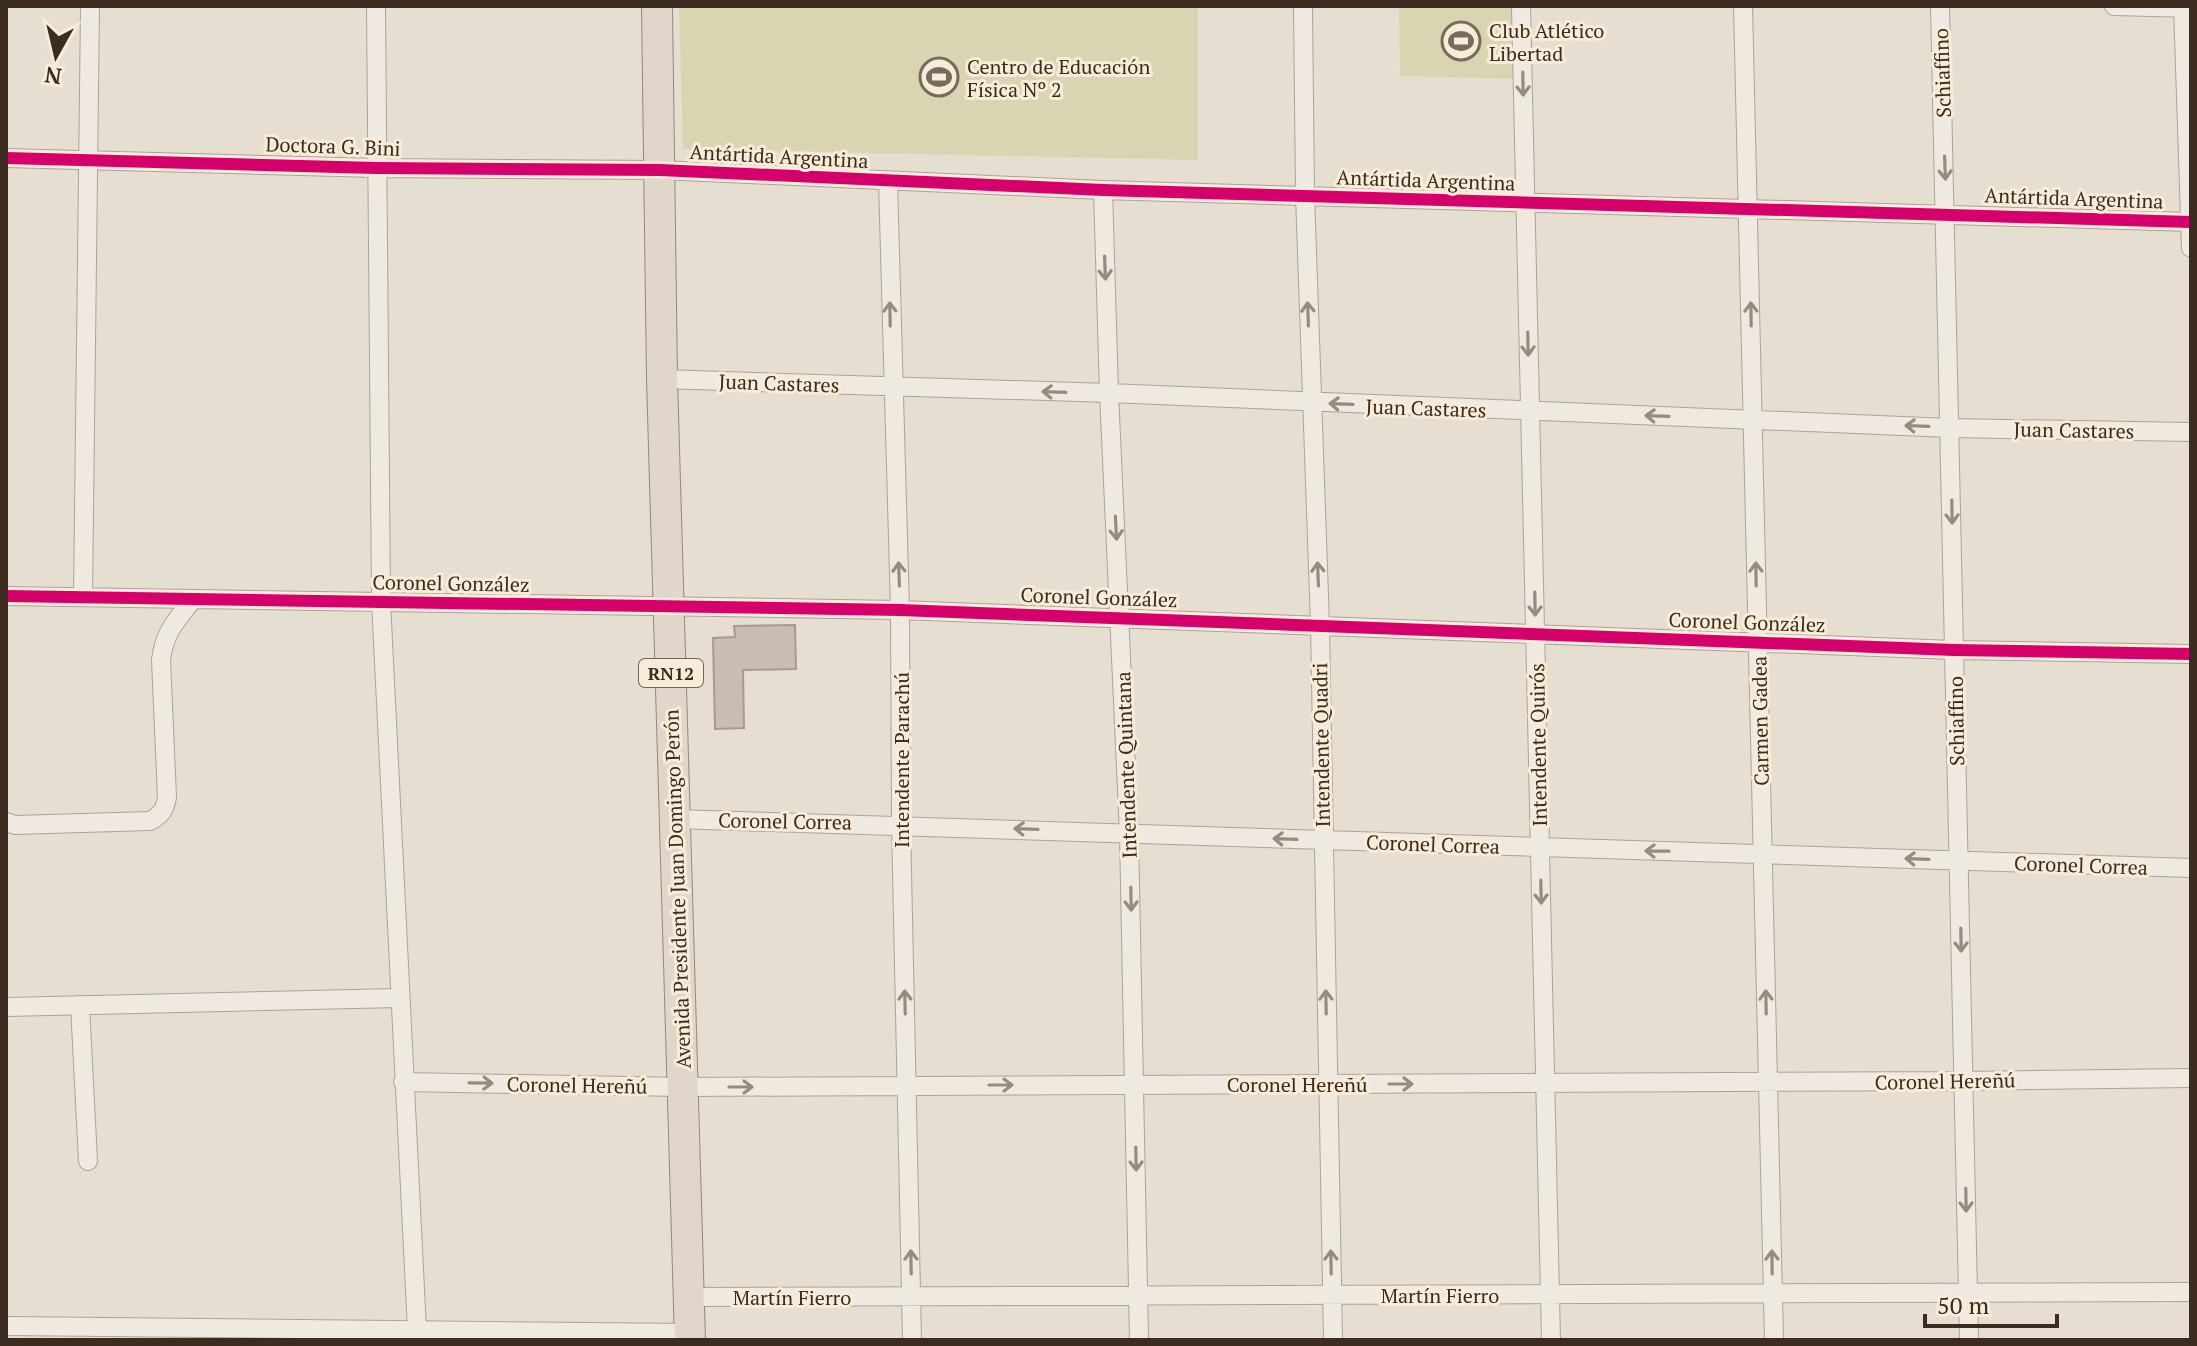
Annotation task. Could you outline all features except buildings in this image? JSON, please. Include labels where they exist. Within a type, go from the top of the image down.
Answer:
[{"type":"highway","name":"Avenida Presidente Juan Domingo Perón","points":[[657,6],[662,379],[690,1337]]},
{"type":"street","points":[[83,597],[90,6]]},
{"type":"street","points":[[376,6],[381,601],[417,1330]]},
{"type":"street","name":"Intendente Quadri","points":[[1303,6],[1305,195],[1320,625],[1333,1340]]},
{"type":"street","name":"Intendente Quirós","points":[[1521,6],[1551,1340]]},
{"type":"street","name":"Carmen Gadea","points":[[1743,6],[1774,1340]]},
{"type":"street","name":"Schiaffino","points":[[1940,6],[1969,1340]]},
{"type":"street","points":[[2114,6],[2186,7],[2191,248]]},
{"type":"street","name":"Doctora G. Bini","points":[[6,158],[376,168],[660,170]]},
{"type":"street","name":"Antártida Argentina","points":[[660,170],[1103,190],[2191,222]]},
{"type":"street","name":"Intendente Parachú","points":[[888,181],[900,610],[901,824],[912,1340]]},
{"type":"street","name":"Intendente Quintana","points":[[1103,190],[1129,834],[1139,1340]]},
{"type":"street","name":"Juan Castares","points":[[662,379],[1109,393],[1950,428],[2191,432]]},
{"type":"street","name":"Coronel González","points":[[6,596],[900,610],[1954,650],[2191,654]]},
{"type":"street","points":[[6,822],[15,825],[150,821],[160,815],[167,797],[163,645],[167,631],[193,599]]},
{"type":"street","name":"Coronel Correa","points":[[675,819],[2191,868]]},
{"type":"street","points":[[6,1007],[399,998]]},
{"type":"street","points":[[80,1005],[88,1161]]},
{"type":"street","name":"Coronel Hereñú","points":[[403,1082],[683,1087],[2191,1078]]},
{"type":"street","name":"Martín Fierro","points":[[689,1297],[2191,1292]]},
{"type":"street","points":[[6,1326],[178,1334],[336,1335],[417,1330],[495,1336],[690,1337]]},
{"type":"shaded area","name":"Centro de Educación Física Nº 2","points":[[679,6],[1198,6],[1198,160],[683,149]]},
{"type":"shaded area","name":"Club Atlético Libertad","points":[[1399,6],[1521,6],[1522,79],[1400,76]]},
{"type":"cycle path","points":[[6,158],[376,168],[660,170],[1103,190],[2191,222]]},
{"type":"cycle path","points":[[6,596],[900,610],[1954,650],[2191,654]]},
{"type":"place","name":"Club Atlético Libertad","points":[[1461,41]]},
{"type":"place","name":"Centro de Educación Física Nº 2","points":[[939,77]]}]
